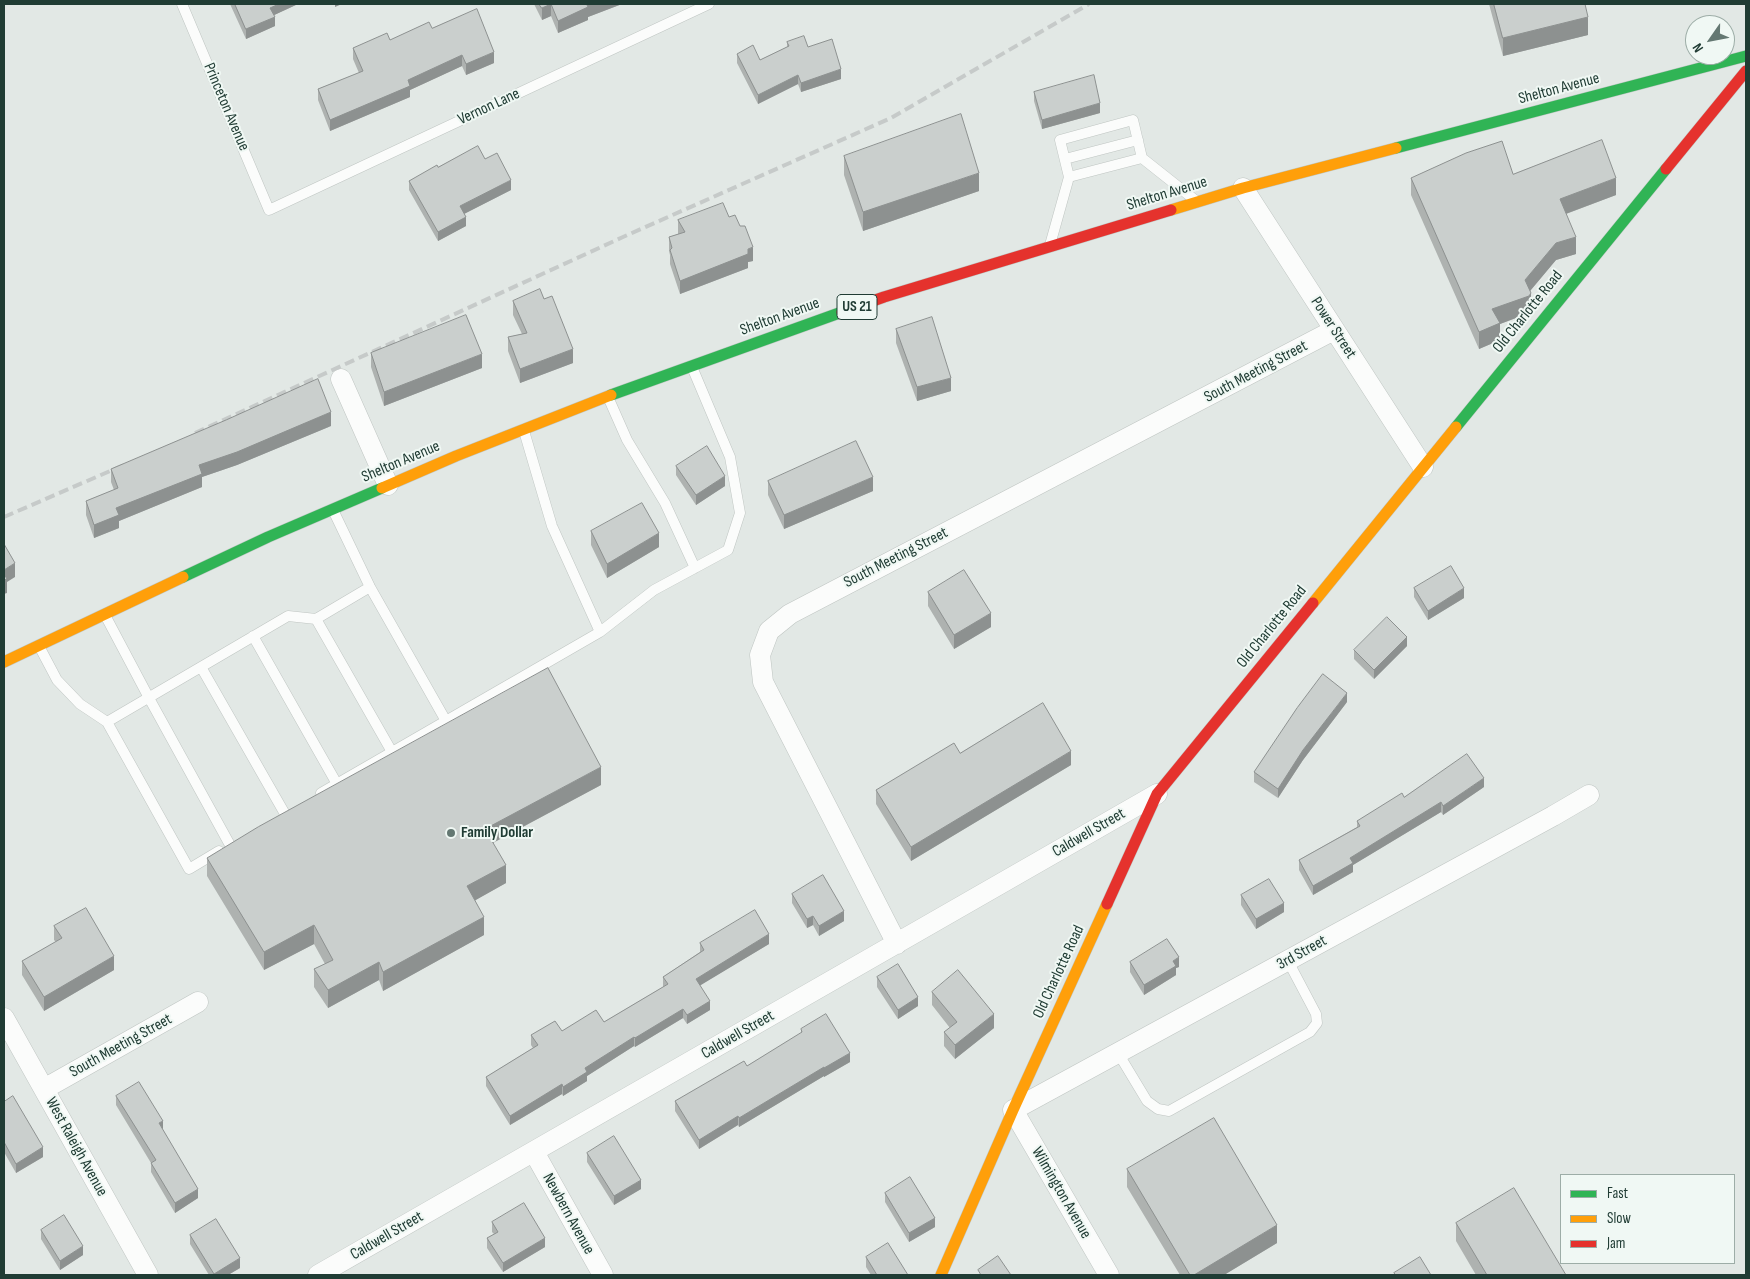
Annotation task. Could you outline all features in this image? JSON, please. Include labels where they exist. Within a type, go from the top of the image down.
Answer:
[{"type":"main road","name":"Shelton Avenue","points":[[4,662],[268,537],[456,456],[608,396],[884,297],[1243,188],[1746,56]]},
{"type":"main road","name":"Old Charlotte Road","points":[[941,1275],[1013,1110],[1158,794],[1746,71]]},
{"type":"street","name":"Power Street","points":[[1243,188],[1423,467]]},
{"type":"street","name":"South Meeting Street","points":[[897,944],[763,682],[760,655],[769,631],[790,614],[1334,330]]},
{"type":"street","points":[[341,379],[388,485]]},
{"type":"street","name":"Caldwell Street","points":[[318,1275],[1158,794]]},
{"type":"street","name":"3rd Street","points":[[1013,1110],[1545,821],[1589,795]]},
{"type":"street","name":"South Meeting Street","points":[[44,1089],[198,1002]]},
{"type":"street","name":"West Raleigh Avenue","points":[[4,1018],[11,1049],[44,1089],[148,1275]]},
{"type":"street","name":"Wilmington Avenue","points":[[1013,1110],[1109,1275]]},
{"type":"street","name":"Newbern Avenue","points":[[534,1152],[603,1275]]},
{"type":"lane","name":"Princeton Avenue","points":[[182,4],[269,210]]},
{"type":"lane","name":"Vernon Lane","points":[[269,210],[709,4]]},
{"type":"lane","points":[[1049,247],[1069,177],[1060,140],[1133,120],[1142,158],[1198,202]]},
{"type":"lane","points":[[1065,159],[1138,140]]},
{"type":"lane","points":[[1069,177],[1142,158]]},
{"type":"lane","points":[[311,799],[600,632],[654,590],[728,550],[740,513],[730,457],[691,366]]},
{"type":"lane","points":[[608,396],[627,440],[665,504],[695,568]]},
{"type":"lane","points":[[523,430],[552,526],[600,632]]},
{"type":"lane","points":[[333,509],[370,587],[446,721]]},
{"type":"lane","points":[[107,722],[288,616],[316,619],[370,587]]},
{"type":"lane","points":[[38,646],[57,680],[80,704],[107,722],[189,869],[234,843],[149,698],[105,614]]},
{"type":"lane","points":[[316,619],[392,752]]},
{"type":"lane","points":[[253,636],[336,784]]},
{"type":"lane","points":[[201,667],[285,813]]},
{"type":"lane","points":[[1118,1053],[1147,1101],[1158,1109],[1169,1111],[1310,1032],[1317,1023],[1316,1014],[1288,961]]},
{"type":"building","points":[[235,4],[279,4],[270,8],[275,17],[246,29]]},
{"type":"building","points":[[539,4],[551,4],[542,8]]},
{"type":"building","points":[[551,4],[590,4],[587,5],[588,7],[558,21]]},
{"type":"building","points":[[1494,4],[1585,4],[1588,17],[1503,38]]},
{"type":"building","points":[[477,9],[494,52],[466,64],[462,55],[408,80],[410,86],[330,120],[318,89],[363,71],[353,48],[387,33],[390,40],[429,22],[432,28]]},
{"type":"building","points":[[804,36],[808,47],[832,39],[841,69],[801,83],[798,75],[758,95],[737,54],[753,45],[760,60],[789,46],[787,42]]},
{"type":"building","points":[[1094,75],[1100,103],[1042,120],[1034,92]]},
{"type":"building","points":[[961,114],[979,173],[863,212],[844,156]]},
{"type":"building","points":[[1602,140],[1616,178],[1560,199],[1576,237],[1556,243],[1525,280],[1531,293],[1529,296],[1492,309],[1500,323],[1479,332],[1411,178],[1466,153],[1502,141],[1513,174]]},
{"type":"building","points":[[478,146],[485,159],[497,153],[511,180],[460,206],[466,217],[438,232],[409,181],[437,165],[438,167]]},
{"type":"building","points":[[723,203],[729,217],[735,215],[740,226],[745,226],[753,247],[748,249],[748,254],[680,281],[670,250],[672,248],[669,237],[685,232],[678,220]]},
{"type":"building","points":[[540,289],[544,299],[552,296],[573,349],[520,369],[508,337],[527,333],[513,301]]},
{"type":"building","points":[[466,315],[482,354],[384,392],[371,353]]},
{"type":"building","points":[[932,317],[951,378],[917,387],[896,329]]},
{"type":"building","points":[[318,379],[331,412],[237,452],[199,465],[202,474],[116,508],[119,515],[94,525],[86,501],[118,488],[111,469]]},
{"type":"building","points":[[856,441],[873,477],[784,515],[768,481]]},
{"type":"building","points":[[707,446],[725,476],[696,495],[676,466]]},
{"type":"building","points":[[642,503],[659,533],[607,564],[591,531]]},
{"type":"building","points":[[4,544],[15,563],[4,570]]},
{"type":"building","points":[[1451,566],[1464,588],[1428,611],[1414,588]]},
{"type":"building","points":[[964,570],[991,613],[954,635],[928,592]]},
{"type":"building","points":[[1387,617],[1407,637],[1374,670],[1354,650]]},
{"type":"building","points":[[548,668],[601,767],[485,829],[506,865],[467,886],[484,917],[383,972],[379,962],[328,990],[314,969],[333,960],[314,925],[264,952],[207,858],[258,827]]},
{"type":"building","points":[[1323,674],[1347,693],[1303,750],[1278,789],[1254,772],[1297,708]]},
{"type":"building","points":[[1043,703],[1071,751],[911,847],[876,790],[954,743],[960,753]]},
{"type":"building","points":[[1467,754],[1484,778],[1443,806],[1441,802],[1350,858],[1353,863],[1313,886],[1299,860],[1360,826],[1357,821],[1402,793],[1404,797]]},
{"type":"building","points":[[823,875],[844,911],[819,926],[813,916],[807,919],[792,894]]},
{"type":"building","points":[[1269,879],[1284,903],[1256,919],[1241,895]]},
{"type":"building","points":[[86,908],[114,956],[44,997],[22,961],[62,938],[54,926]]},
{"type":"building","points":[[755,910],[769,934],[696,979],[710,1001],[687,1015],[683,1009],[634,1037],[585,1068],[587,1072],[563,1087],[562,1084],[510,1116],[486,1077],[538,1045],[531,1035],[555,1021],[562,1031],[596,1010],[604,1022],[668,984],[663,977],[704,950],[700,943]]},
{"type":"building","points":[[1167,939],[1179,957],[1173,961],[1176,966],[1144,985],[1130,962]]},
{"type":"building","points":[[898,964],[918,997],[898,1010],[877,977]]},
{"type":"building","points":[[958,970],[994,1014],[955,1045],[944,1032],[957,1022],[932,992]]},
{"type":"building","points":[[826,1014],[850,1053],[699,1140],[675,1101],[744,1061],[747,1066],[802,1032],[801,1029]]},
{"type":"building","points":[[139,1082],[163,1121],[159,1123],[198,1189],[175,1203],[151,1163],[156,1160],[116,1096]]},
{"type":"building","points":[[13,1096],[43,1147],[16,1164],[4,1142],[4,1102]]},
{"type":"building","points":[[1214,1118],[1277,1225],[1194,1275],[1190,1275],[1127,1169]]},
{"type":"building","points":[[614,1136],[641,1180],[614,1196],[587,1153]]},
{"type":"building","points":[[910,1177],[935,1218],[909,1233],[885,1193]]},
{"type":"building","points":[[1514,1188],[1566,1275],[1487,1275],[1456,1223]]},
{"type":"building","points":[[524,1203],[545,1238],[503,1263],[487,1238],[498,1232],[492,1222]]},
{"type":"building","points":[[64,1215],[83,1246],[60,1261],[41,1230]]},
{"type":"building","points":[[216,1219],[240,1258],[214,1274],[190,1235]]},
{"type":"building","points":[[888,1243],[908,1275],[877,1275],[866,1257]]},
{"type":"building","points":[[998,1256],[1011,1275],[981,1275],[978,1270]]},
{"type":"building","points":[[1420,1257],[1431,1275],[1396,1275],[1394,1273]]},
{"type":"railway","points":[[195,433],[623,237],[891,118],[1089,4]]},
{"type":"railway","points":[[4,517],[124,465]]},
{"type":"traffic: fast","points":[[1396,148],[1746,56]]},
{"type":"traffic: fast","points":[[1456,427],[1666,169]]},
{"type":"traffic: fast","points":[[611,395],[842,312]]},
{"type":"traffic: fast","points":[[183,577],[268,537],[382,488]]},
{"type":"traffic: slow","points":[[1171,210],[1243,188],[1396,148]]},
{"type":"traffic: slow","points":[[382,488],[456,456],[611,395]]},
{"type":"traffic: slow","points":[[1313,603],[1456,427]]},
{"type":"traffic: slow","points":[[4,662],[183,577]]},
{"type":"traffic: slow","points":[[941,1275],[1013,1110],[1107,904]]},
{"type":"traffic: jam","points":[[1666,169],[1746,71]]},
{"type":"traffic: jam","points":[[842,312],[884,297],[1171,210]]},
{"type":"traffic: jam","points":[[1107,904],[1157,794],[1313,603]]},
{"type":"place","name":"Family Dollar","points":[[451,833]]}]
